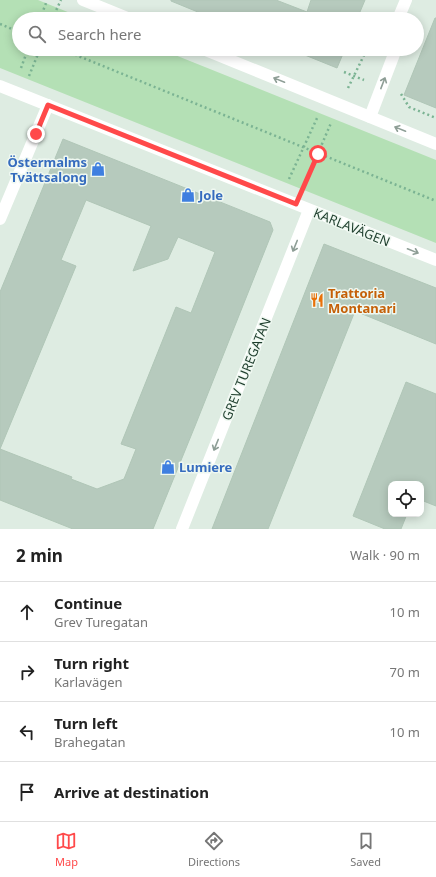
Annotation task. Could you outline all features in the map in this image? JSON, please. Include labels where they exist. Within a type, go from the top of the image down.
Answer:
[{"type":"street","points":[[401,12],[406,0]]},
{"type":"street","points":[[89,1],[114,12]]},
{"type":"street","points":[[220,56],[436,144]]},
{"type":"street","points":[[370,117],[393,56]]},
{"type":"street","name":"KARLAVÄGEN","points":[[0,86],[436,260]]},
{"type":"street","points":[[0,219],[48,105]]},
{"type":"street","name":"GREV TUREGATAN","points":[[182,529],[309,210]]},
{"type":"path","points":[[55,12],[60,0]]},
{"type":"path","points":[[43,12],[46,3]]},
{"type":"path","points":[[0,24],[12,29]]},
{"type":"path","points":[[21,68],[25,56]]},
{"type":"path","points":[[22,95],[37,56]]},
{"type":"path","points":[[78,56],[436,201]]},
{"type":"path","points":[[296,204],[340,104],[364,56]]},
{"type":"path","points":[[400,94],[409,107],[436,118]]},
{"type":"path","points":[[288,182],[319,114]]},
{"type":"green space","points":[[0,0],[38,0],[68,12],[12,12],[12,56],[177,56],[436,160],[436,243],[0,68]]},
{"type":"building","points":[[276,0],[307,12],[198,12],[171,1]]},
{"type":"building","points":[[311,0],[365,0],[360,12],[307,12]]},
{"type":"building","points":[[436,18],[436,108],[404,95],[420,56],[424,56],[424,45]]},
{"type":"building","points":[[307,56],[342,56],[337,68]]},
{"type":"building","points":[[63,139],[270,222],[273,230],[153,529],[73,529],[0,500],[0,292]],"holes":[[[86,200],[151,226],[133,271],[168,259],[178,237],[215,252],[191,313],[176,307],[121,444],[136,449],[124,479],[97,489],[71,479],[72,477],[0,449],[76,266],[61,260]]]},
{"type":"building","points":[[324,244],[436,288],[436,344],[355,311],[268,529],[212,529]]},
{"type":"building","points":[[406,382],[436,394],[436,506],[424,501],[424,481],[388,481],[388,517],[406,517],[401,529],[385,529],[353,516]]},
{"type":"place","name":"Östermalms Tvättsalong","points":[[98,169]]},
{"type":"place","name":"Jole","points":[[188,195]]},
{"type":"place","name":"Trattoria Montanari","points":[[317,300]]},
{"type":"place","name":"Lumiere","points":[[168,467]]},
{"type":"route","points":[[36,134],[48,105],[296,204],[318,154]]}]
